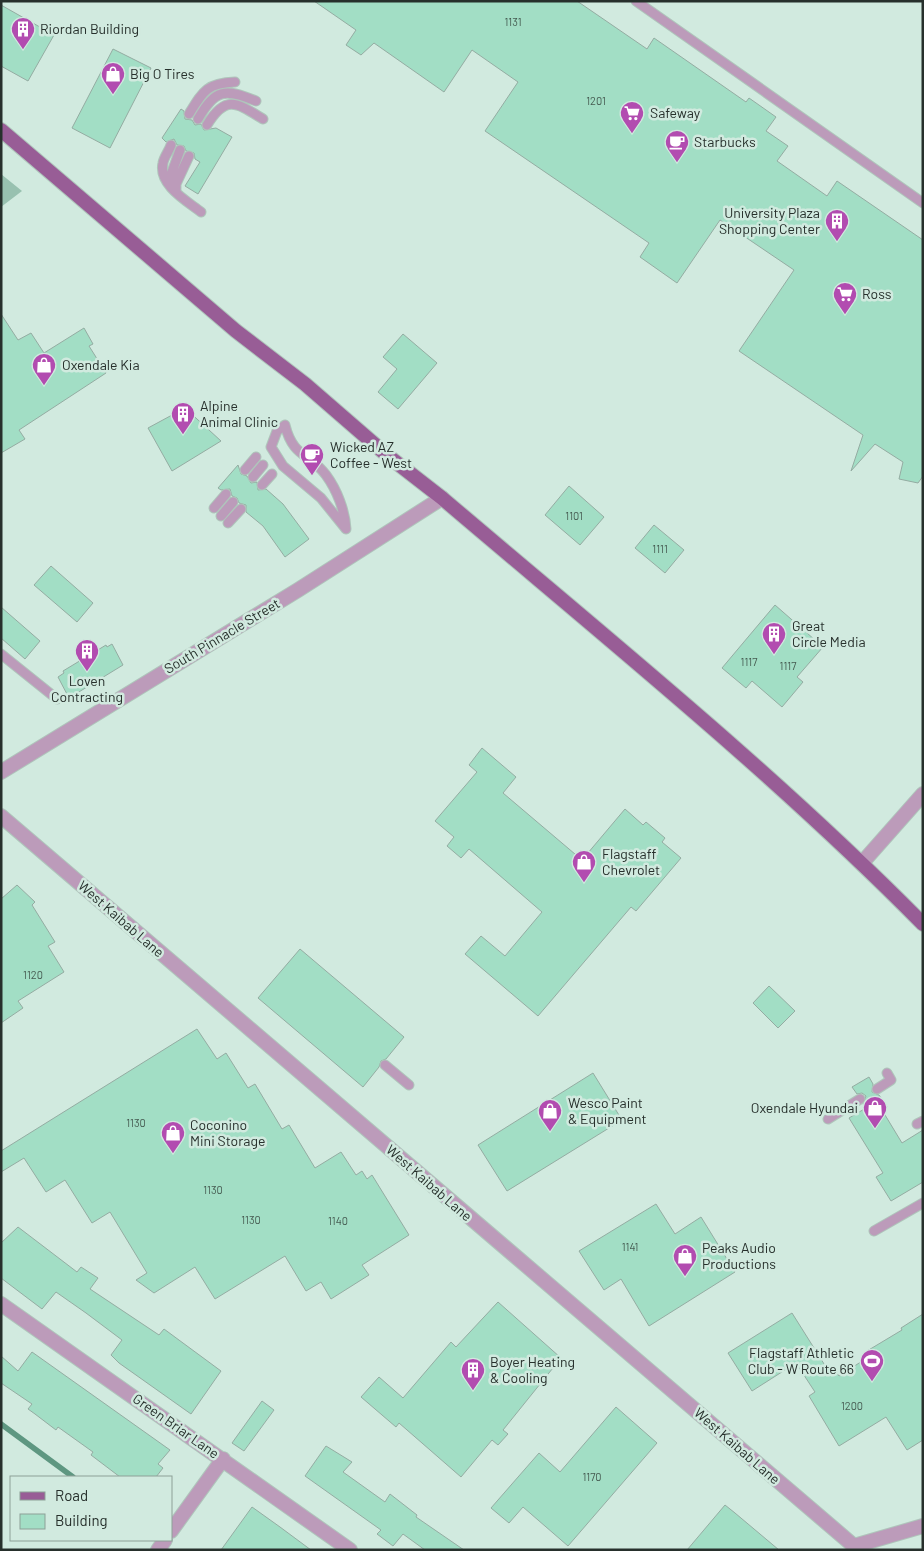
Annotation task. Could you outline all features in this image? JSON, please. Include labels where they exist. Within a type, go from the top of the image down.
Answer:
[{"type":"main road","points":[[1,130],[236,331],[305,384],[410,474],[442,498],[767,776],[862,863],[923,924]]},
{"type":"street","name":"South Pinnacle Street","points":[[1,772],[298,590],[442,498]]},
{"type":"street","points":[[862,863],[923,794]]},
{"type":"street","name":"West Kaibab Lane","points":[[1,816],[855,1548]]},
{"type":"street","name":"Green Briar Lane","points":[[1,1304],[350,1550]]},
{"type":"street","points":[[172,1531],[223,1459]]},
{"type":"street","points":[[855,1548],[923,1526]]},
{"type":"lane","points":[[636,1],[923,203]]},
{"type":"lane","points":[[189,114],[206,89],[223,82],[235,82]]},
{"type":"lane","points":[[198,119],[208,102],[216,96],[229,92],[256,100]]},
{"type":"lane","points":[[207,125],[218,109],[226,104],[237,103],[263,118]]},
{"type":"lane","points":[[172,145],[162,164],[164,176],[176,191],[201,212]]},
{"type":"lane","points":[[168,183],[180,150]]},
{"type":"lane","points":[[176,191],[176,184],[189,156]]},
{"type":"lane","points":[[285,425],[289,440],[326,475],[345,514],[346,529],[321,498],[283,466],[271,447],[277,431],[285,425]]},
{"type":"lane","points":[[245,470],[256,457]]},
{"type":"lane","points":[[253,478],[263,465]]},
{"type":"lane","points":[[262,485],[272,474]]},
{"type":"lane","points":[[214,508],[226,494]]},
{"type":"lane","points":[[221,516],[233,502]]},
{"type":"lane","points":[[228,523],[241,509]]},
{"type":"lane","points":[[1,654],[57,699]]},
{"type":"lane","points":[[385,1065],[409,1085]]},
{"type":"lane","points":[[877,1089],[891,1080],[887,1073]]},
{"type":"lane","points":[[828,1119],[860,1099]]},
{"type":"lane","points":[[874,1231],[923,1203]]},
{"type":"green space","points":[[1,174],[22,191],[1,207]]},
{"type":"building","name":"University Plaza Shopping Center","points":[[314,1],[577,1],[647,49],[654,38],[746,102],[749,98],[776,117],[766,131],[788,146],[777,161],[827,196],[837,181],[923,240],[923,476],[918,483],[899,479],[903,462],[875,444],[851,471],[863,435],[739,351],[794,270],[720,220],[677,283],[640,257],[649,243],[485,131],[518,82],[472,50],[444,92],[374,43],[361,55],[346,45],[356,30]]},
{"type":"building","name":"Riordan Building","points":[[1,5],[54,35],[28,81],[1,66]]},
{"type":"building","name":"Big O Tires","points":[[113,49],[151,68],[110,148],[72,128]]},
{"type":"building","points":[[181,109],[184,111],[185,119],[192,120],[195,125],[201,124],[204,130],[216,128],[232,137],[198,194],[185,186],[200,162],[195,159],[194,153],[186,151],[184,146],[177,145],[174,139],[166,142],[162,138]]},
{"type":"building","name":"Oxendale Kia","points":[[1,314],[18,340],[31,333],[44,353],[84,328],[93,344],[89,346],[106,373],[19,430],[25,439],[1,453]]},
{"type":"building","points":[[403,334],[437,363],[398,409],[378,392],[397,369],[383,357]]},
{"type":"building","name":"Alpine Animal Clinic","points":[[185,408],[221,441],[172,471],[148,428]]},
{"type":"building","points":[[238,465],[241,474],[247,476],[251,483],[257,482],[258,490],[266,489],[283,504],[309,539],[285,557],[263,526],[246,512],[246,505],[239,503],[237,498],[232,496],[230,489],[221,490],[218,488]]},
{"type":"building","points":[[569,486],[604,517],[580,545],[545,515]]},
{"type":"building","points":[[654,525],[684,550],[665,573],[635,548]]},
{"type":"building","points":[[51,566],[93,603],[77,622],[34,585]]},
{"type":"building","name":"Great Circle Media","points":[[775,605],[823,647],[797,677],[803,682],[782,707],[752,681],[746,688],[722,668]]},
{"type":"building","points":[[1,607],[40,641],[25,659],[1,638]]},
{"type":"building","name":"Loven Contracting","points":[[112,644],[123,665],[69,698],[58,677],[64,673],[63,671],[106,645],[107,647]]},
{"type":"building","name":"Flagstaff Chevrolet","points":[[482,748],[516,777],[503,793],[582,860],[625,809],[643,825],[646,822],[665,838],[662,842],[681,858],[636,911],[631,907],[538,1016],[465,954],[481,936],[505,956],[542,912],[469,849],[461,858],[447,846],[454,837],[435,821],[477,772],[469,765]]},
{"type":"building","points":[[17,885],[35,902],[32,905],[55,942],[48,946],[64,972],[18,1001],[23,1008],[1,1023],[1,899]]},
{"type":"building","points":[[300,949],[404,1037],[386,1059],[381,1061],[379,1067],[363,1087],[258,998]]},
{"type":"building","points":[[769,986],[795,1011],[778,1028],[753,1003]]},
{"type":"building","points":[[197,1029],[217,1059],[226,1053],[248,1088],[255,1084],[282,1129],[289,1125],[315,1168],[341,1152],[356,1175],[362,1171],[367,1179],[372,1175],[409,1235],[362,1265],[369,1275],[331,1299],[321,1282],[306,1291],[285,1256],[215,1299],[195,1267],[154,1293],[136,1280],[147,1273],[110,1212],[92,1223],[65,1180],[46,1192],[24,1158],[1,1172],[1,1151]]},
{"type":"building","name":"Wesco Paint & Equipment","points":[[593,1073],[622,1120],[507,1191],[478,1145]]},
{"type":"building","name":"Oxendale Hyundai","points":[[869,1077],[873,1084],[872,1092],[879,1095],[887,1107],[882,1110],[902,1143],[923,1130],[923,1182],[891,1201],[876,1177],[883,1173],[849,1118],[866,1108],[863,1104],[866,1096],[862,1093],[857,1094],[852,1087]]},
{"type":"building","points":[[656,1204],[675,1234],[701,1217],[735,1272],[649,1326],[621,1279],[604,1290],[579,1251]]},
{"type":"building","points":[[18,1227],[77,1272],[81,1267],[98,1278],[90,1289],[159,1335],[164,1329],[221,1371],[191,1414],[119,1363],[111,1355],[122,1340],[86,1313],[56,1292],[42,1309],[1,1278],[1,1243]]},
{"type":"building","name":"Boyer Heating & Cooling","points":[[498,1302],[561,1358],[503,1430],[508,1434],[498,1445],[492,1440],[461,1477],[399,1423],[396,1427],[361,1397],[379,1377],[403,1398],[451,1342],[456,1347]]},
{"type":"building","name":"Flagstaff Athletic Club - W Route 66","points":[[792,1313],[831,1375],[836,1372],[839,1376],[870,1356],[867,1351],[902,1330],[901,1328],[923,1314],[923,1440],[907,1450],[886,1417],[839,1446],[809,1396],[815,1392],[796,1363],[752,1391],[728,1353]]},
{"type":"building","points":[[32,1352],[170,1450],[158,1464],[163,1468],[157,1476],[119,1476],[91,1455],[93,1452],[58,1427],[56,1430],[28,1409],[32,1404],[1,1383],[1,1356],[18,1371]]},
{"type":"building","points":[[262,1401],[274,1410],[244,1451],[232,1443]]},
{"type":"building","points":[[616,1407],[657,1443],[568,1546],[523,1507],[509,1523],[491,1508],[539,1453],[560,1472]]},
{"type":"building","points":[[326,1446],[352,1462],[343,1472],[385,1502],[390,1494],[417,1515],[416,1517],[464,1550],[425,1550],[403,1534],[393,1546],[377,1534],[381,1530],[305,1476]]},
{"type":"building","points":[[725,1505],[735,1513],[779,1550],[687,1550]]},
{"type":"building","points":[[252,1507],[280,1527],[311,1550],[221,1550]]},
{"type":"waterway","points":[[1,1424],[72,1476]]},
{"type":"place","name":"Riordan Building","points":[[23,50]]},
{"type":"place","name":"Big O Tires","points":[[113,95]]},
{"type":"place","name":"Safeway","points":[[632,134]]},
{"type":"place","name":"Starbucks","points":[[677,163]]},
{"type":"place","name":"University Plaza Shopping Center","points":[[837,242]]},
{"type":"place","name":"Ross","points":[[845,315]]},
{"type":"place","name":"Oxendale Kia","points":[[44,386]]},
{"type":"place","name":"Alpine Animal Clinic","points":[[183,435]]},
{"type":"place","name":"Wicked AZ Coffee - West","points":[[312,476]]},
{"type":"place","name":"Great Circle Media","points":[[774,655]]},
{"type":"place","name":"Loven Contracting","points":[[87,672]]},
{"type":"place","name":"Flagstaff Chevrolet","points":[[584,883]]},
{"type":"place","name":"Oxendale Hyundai","points":[[875,1129]]},
{"type":"place","name":"Wesco Paint & Equipment","points":[[550,1132]]},
{"type":"place","name":"Coconino Mini Storage","points":[[173,1154]]},
{"type":"place","name":"Peaks Audio Productions","points":[[685,1277]]},
{"type":"place","name":"Flagstaff Athletic Club - W Route 66","points":[[872,1382]]},
{"type":"place","name":"Boyer Heating & Cooling","points":[[473,1391]]}]
